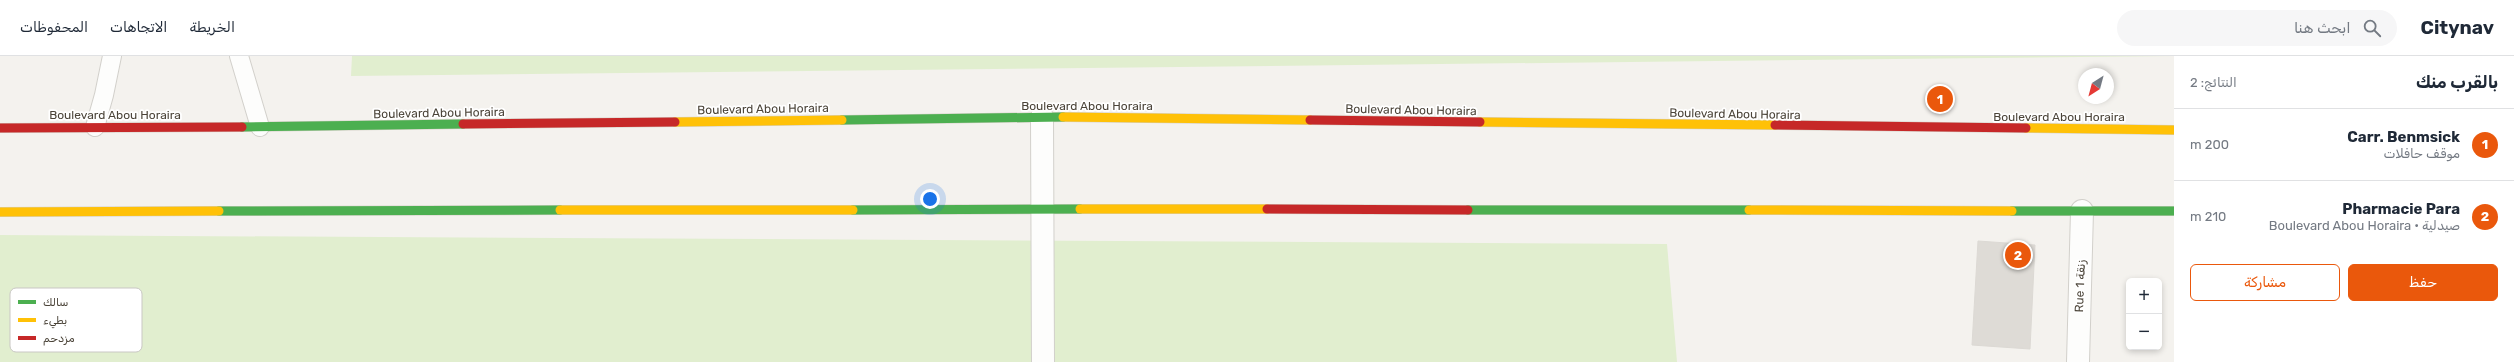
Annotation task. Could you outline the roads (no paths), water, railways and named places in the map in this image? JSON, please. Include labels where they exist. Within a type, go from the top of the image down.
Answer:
[{"type":"main road","name":"Boulevard Abou Horaira","points":[[0,128],[260,128],[1042,117],[2174,130]]},
{"type":"main road","points":[[0,212],[1044,209],[2174,211]]},
{"type":"street","points":[[1042,117],[1044,209],[1043,362]]},
{"type":"street","name":"Rue 1 زنقة","points":[[2078,362],[2082,211]]},
{"type":"lane","points":[[95,127],[104,95],[112,56]]},
{"type":"lane","points":[[239,56],[260,128]]},
{"type":"place","name":"Carr. Benmsick","points":[[1940,99]]},
{"type":"place","name":"Pharmacie Para","points":[[2018,255]]}]
